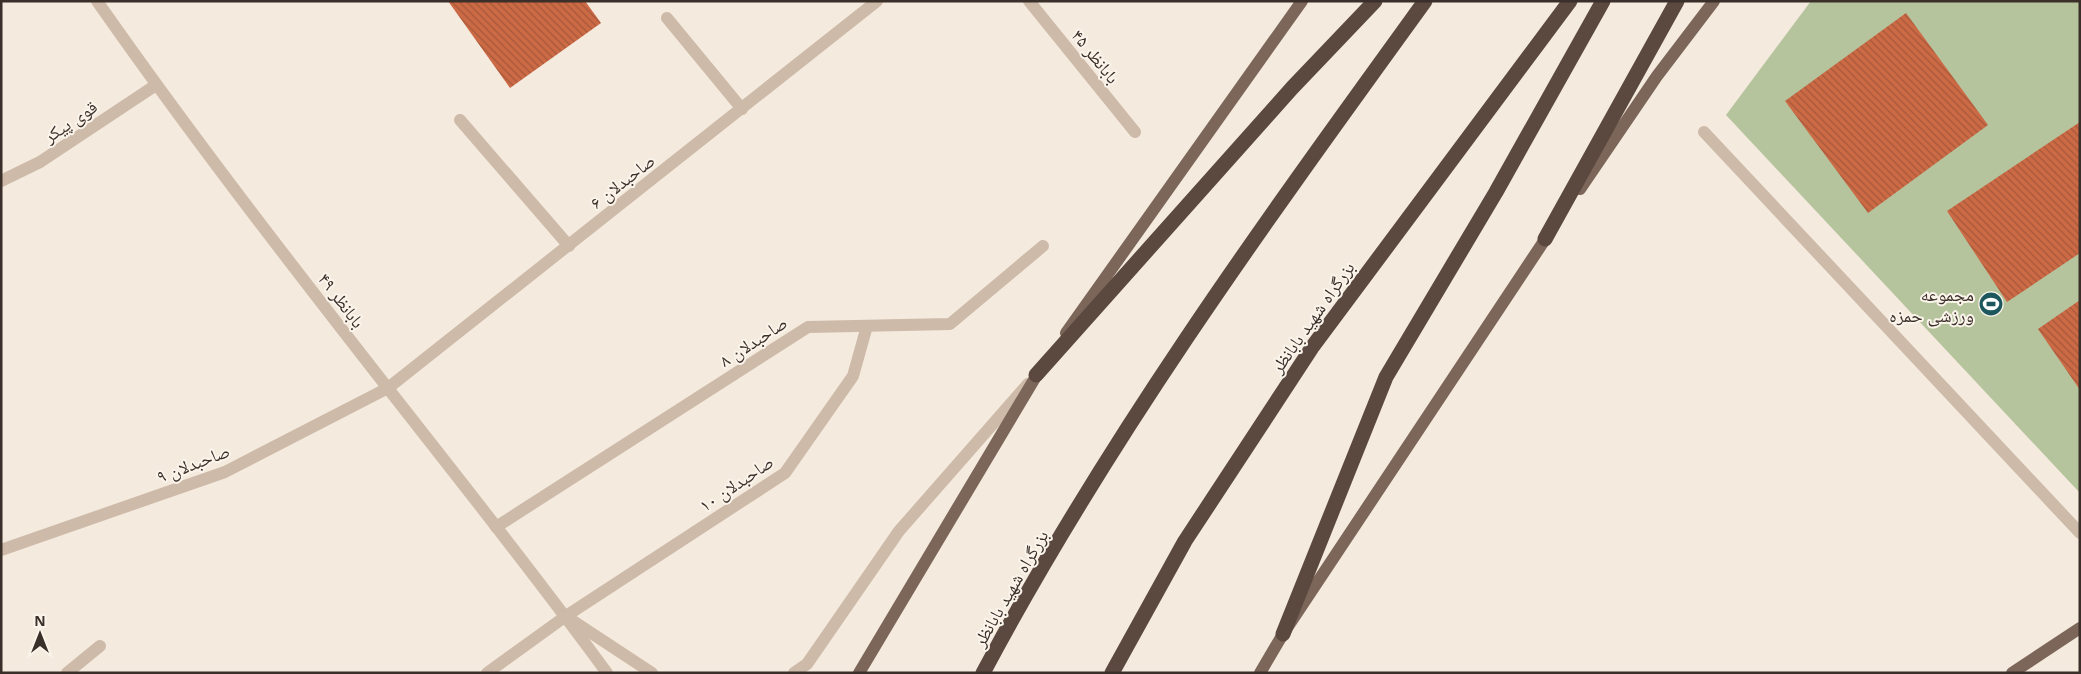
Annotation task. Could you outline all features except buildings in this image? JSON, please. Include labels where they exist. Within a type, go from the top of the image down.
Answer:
[{"type":"highway","points":[[1036,375],[1292,88],[1375,1]]},
{"type":"highway","name":"بزرگراه شهید بابانظر","points":[[983,673],[1081,503],[1148,397],[1214,297],[1329,133],[1425,1]]},
{"type":"highway","name":"بزرگراه شهید بابانظر","points":[[1112,673],[1185,541],[1312,346],[1570,1]]},
{"type":"highway","points":[[1283,634],[1386,376],[1496,192],[1603,1]]},
{"type":"highway","points":[[1545,239],[1677,1]]},
{"type":"main road","points":[[859,673],[1036,375],[1302,1]]},
{"type":"main road","points":[[1260,673],[1283,634],[1545,239],[1657,76],[1714,1]]},
{"type":"main road","points":[[2012,673],[2080,628]]},
{"type":"street","name":"بابانظر ۴۹","points":[[97,1],[156,85],[388,388],[566,616],[607,673]]},
{"type":"street","name":"صاحبدلان ۶","points":[[388,388],[877,1]]},
{"type":"street","name":"بابانظر ۴۵","points":[[1029,1],[1135,132]]},
{"type":"street","points":[[667,18],[742,109]]},
{"type":"street","name":"قوی پیکر","points":[[1,181],[40,162],[156,85]]},
{"type":"street","points":[[460,120],[569,246]]},
{"type":"street","points":[[1704,132],[2080,533]]},
{"type":"street","name":"صاحبدلان ۸","points":[[496,527],[808,326],[950,324],[1043,246]]},
{"type":"street","name":"صاحبدلان ۱۰","points":[[487,673],[566,616],[785,473],[853,376],[867,326]]},
{"type":"street","points":[[794,673],[807,664],[899,531],[1036,375]]},
{"type":"street","name":"صاحبدلان ۹","points":[[1,550],[225,472],[388,388]]},
{"type":"street","points":[[566,616],[652,673]]},
{"type":"street","points":[[67,673],[100,646]]},
{"type":"green space","name":"مجموعه ورزشی حمزه","points":[[1811,1],[2080,1],[2080,493],[1726,115]]},
{"type":"place","name":"مجموعه ورزشی حمزه","points":[[1991,304]]}]
